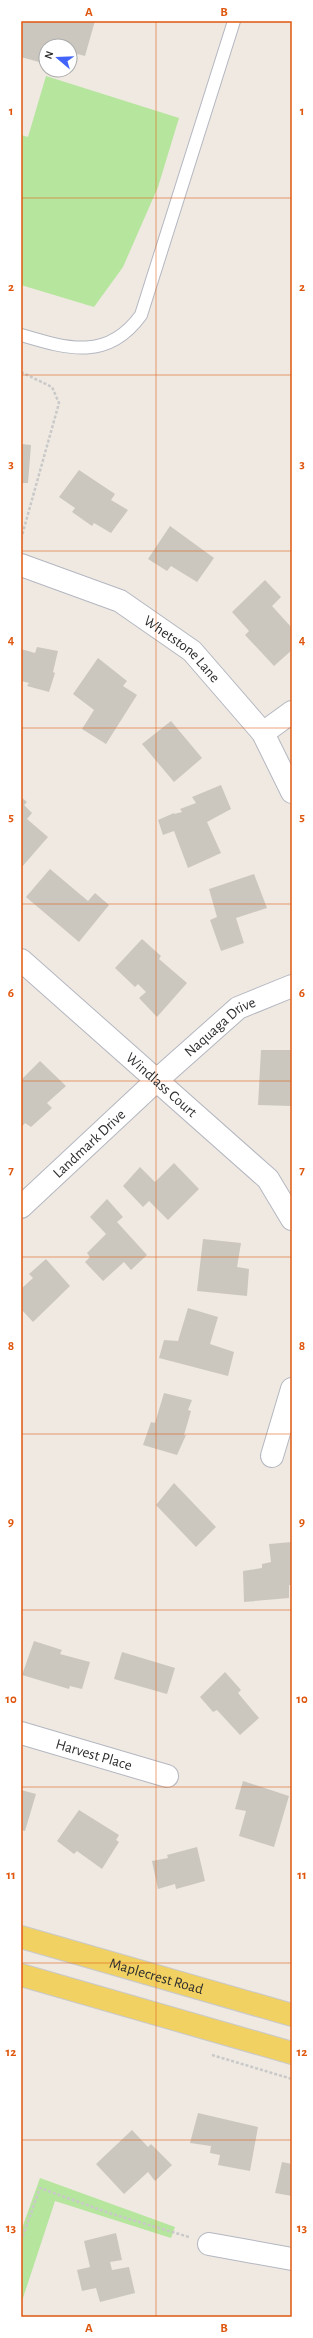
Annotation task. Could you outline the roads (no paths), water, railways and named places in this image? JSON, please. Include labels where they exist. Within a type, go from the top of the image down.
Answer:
[{"type":"main road","name":"Maplecrest Road","points":[[21,1937],[292,2015]]},
{"type":"main road","points":[[21,1975],[292,2053]]},
{"type":"street","name":"Whetstone Lane","points":[[21,566],[120,601],[192,651],[262,732],[292,792]]},
{"type":"street","points":[[262,732],[292,712]]},
{"type":"street","name":"Windlass Court","points":[[21,960],[268,1179],[292,1219]]},
{"type":"street","name":"Naquaga Drive","points":[[157,1080],[238,1008],[292,986]]},
{"type":"street","name":"Landmark Drive","points":[[21,1207],[157,1080]]},
{"type":"street","points":[[272,1456],[292,1389]]},
{"type":"street","name":"Harvest Place","points":[[21,1733],[167,1776]]},
{"type":"street","points":[[209,2244],[292,2259]]},
{"type":"lane","points":[[21,335],[65,347],[89,349],[121,336],[133,326],[141,315],[234,21]]}]
